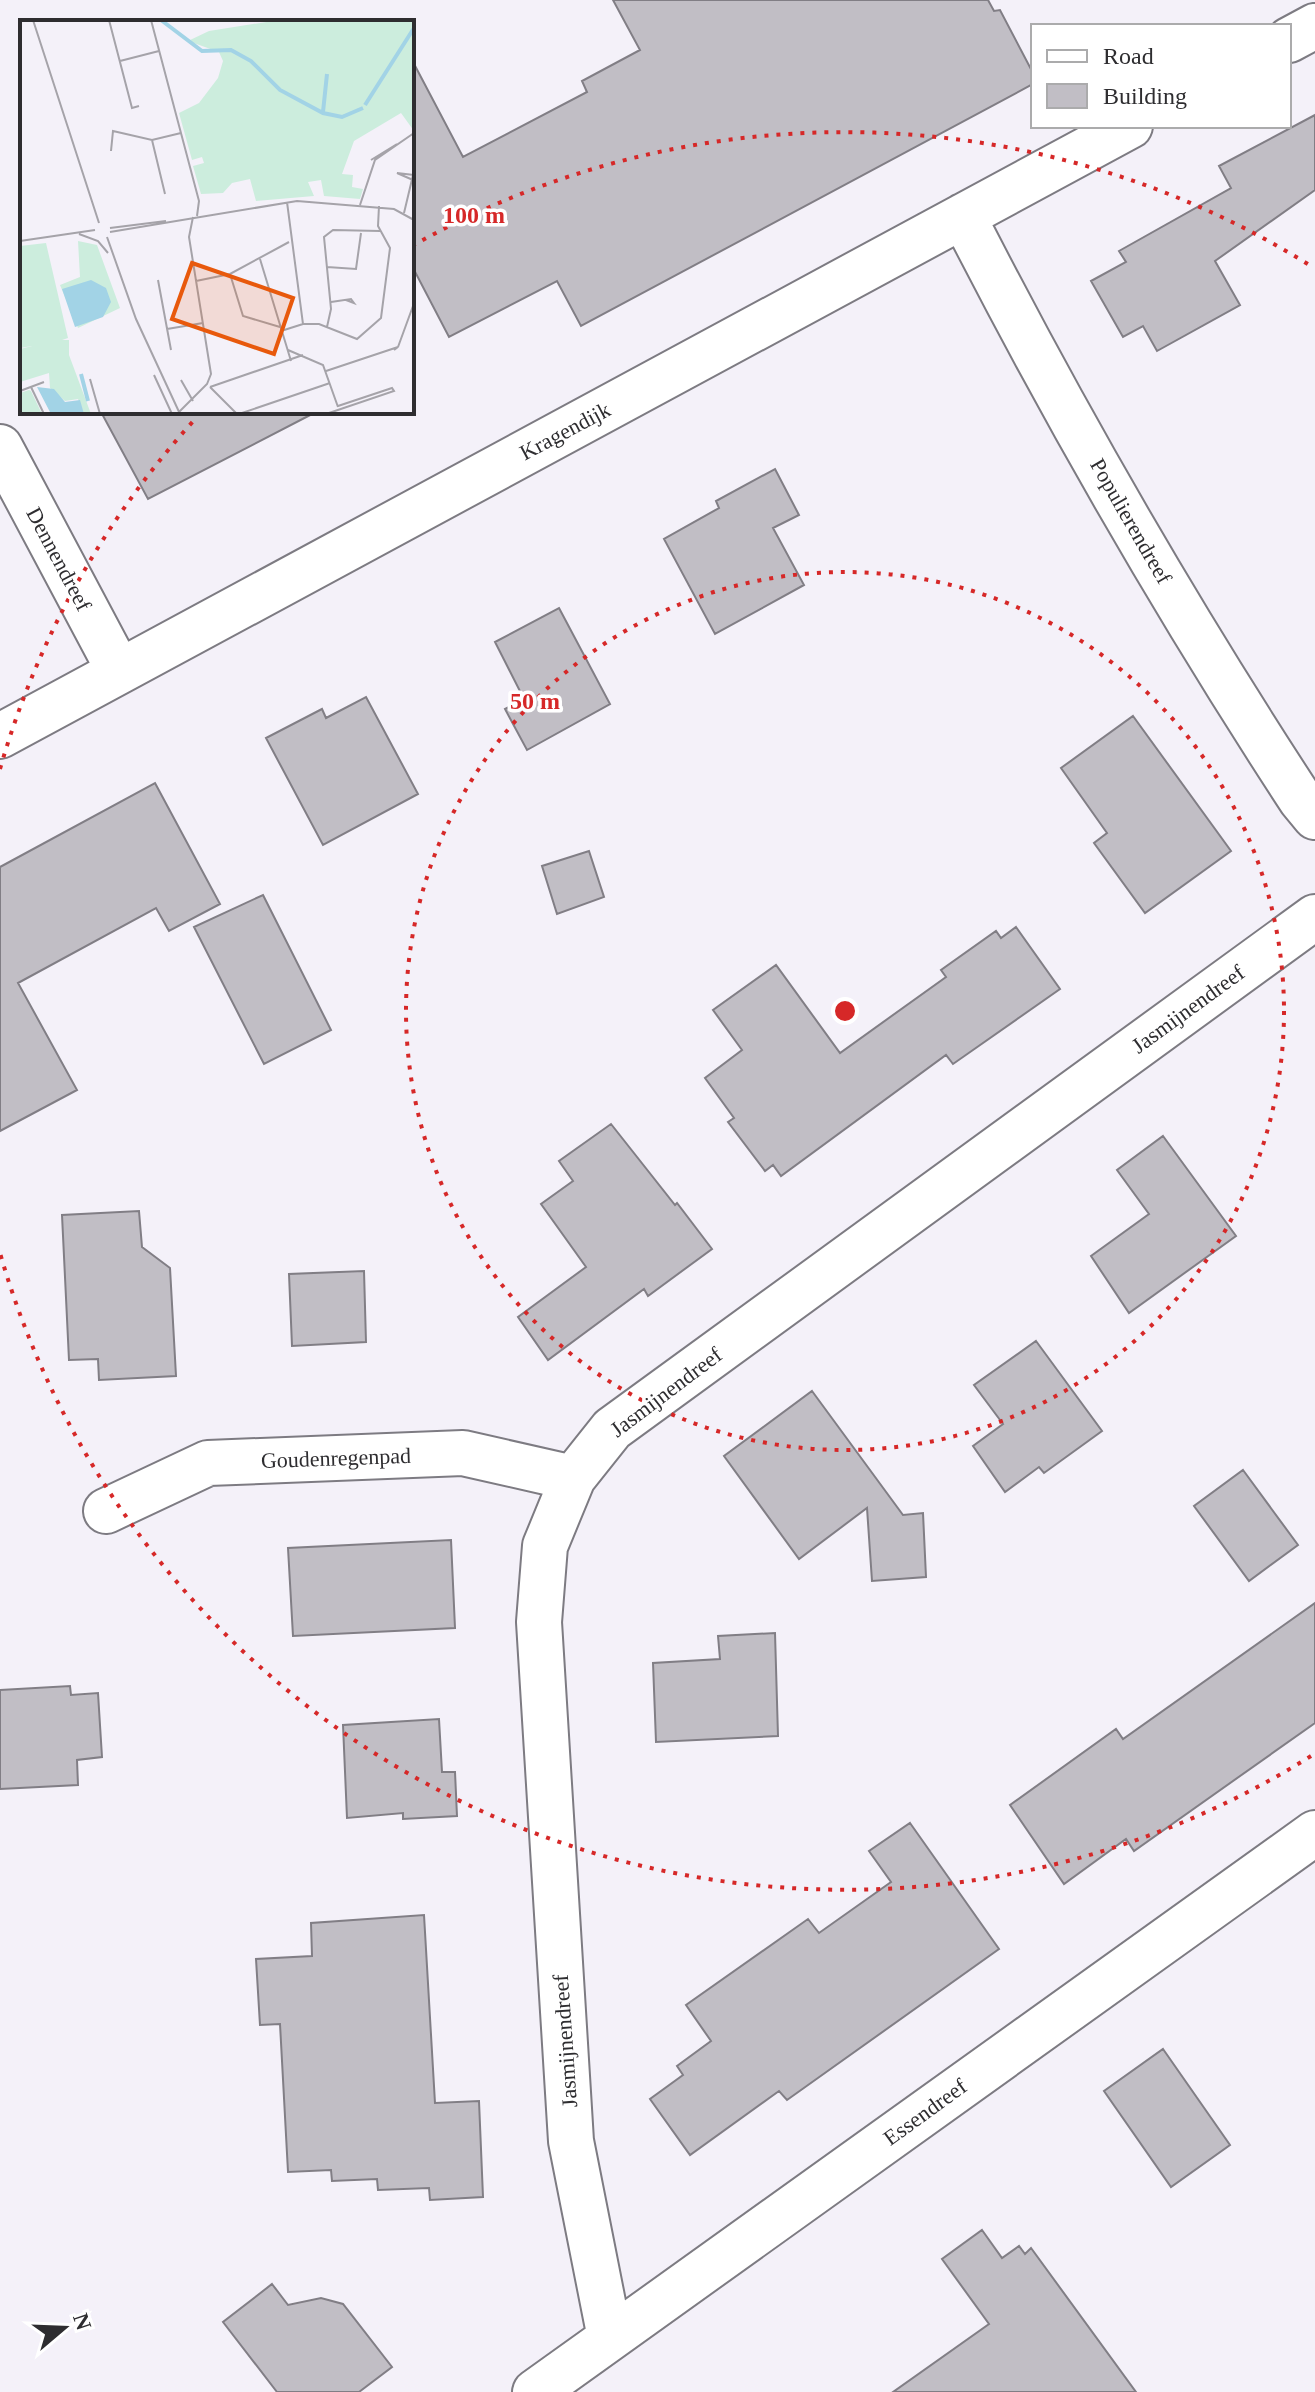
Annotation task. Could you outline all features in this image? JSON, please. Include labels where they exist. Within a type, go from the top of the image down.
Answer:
[{"type":"street","points":[[1291,39],[1315,26]]},
{"type":"street","name":"Kragendijk","points":[[0,736],[1126,128]]},
{"type":"street","name":"Populierendreef","points":[[963,216],[1021,329],[1222,679],[1315,817]]},
{"type":"street","name":"Dennendreef","points":[[0,447],[119,671]]},
{"type":"street","name":"Jasmijnendreef","points":[[610,2338],[571,2141],[539,1622],[545,1546],[573,1478],[612,1429],[1315,917]]},
{"type":"street","name":"Goudenregenpad","points":[[106,1511],[208,1463],[463,1453],[573,1478]]},
{"type":"street","name":"Essendreef","points":[[539,2391],[1315,1833]]},
{"type":"building","points":[[613,0],[988,0],[994,11],[1000,10],[1031,69],[1031,85],[581,326],[557,281],[449,337],[414,270],[414,64],[463,157],[587,92],[582,81],[640,50]]},
{"type":"building","points":[[1315,115],[1315,190],[1215,261],[1240,305],[1157,351],[1143,326],[1123,337],[1091,281],[1126,262],[1119,251],[1231,188],[1219,166]]},
{"type":"building","points":[[102,414],[312,414],[148,499]]},
{"type":"building","points":[[775,469],[799,515],[773,528],[804,585],[715,634],[664,539],[719,508],[716,501]]},
{"type":"building","points":[[559,608],[610,704],[527,750],[505,709],[524,699],[495,642]]},
{"type":"building","points":[[366,697],[418,794],[323,845],[266,738],[322,709],[326,718]]},
{"type":"building","points":[[1133,716],[1231,851],[1145,913],[1094,843],[1107,833],[1061,768]]},
{"type":"building","points":[[155,783],[220,904],[169,931],[156,908],[18,983],[77,1090],[0,1131],[0,867]]},
{"type":"building","points":[[589,851],[604,897],[557,914],[542,866]]},
{"type":"building","points":[[263,895],[331,1030],[264,1064],[194,927]]},
{"type":"building","points":[[1016,927],[1060,989],[953,1064],[946,1055],[781,1176],[773,1165],[765,1171],[728,1122],[734,1118],[705,1078],[742,1050],[713,1010],[776,965],[840,1053],[946,977],[941,970],[996,931],[1001,938]]},
{"type":"building","points":[[611,1124],[712,1249],[648,1296],[644,1289],[548,1360],[518,1317],[586,1267],[541,1204],[573,1181],[559,1161]]},
{"type":"building","points":[[1163,1136],[1236,1236],[1129,1313],[1091,1256],[1149,1214],[1117,1170]]},
{"type":"building","points":[[139,1211],[142,1247],[170,1268],[176,1376],[99,1380],[98,1359],[69,1360],[62,1215]]},
{"type":"building","points":[[364,1271],[366,1342],[292,1346],[289,1274]]},
{"type":"building","points":[[1036,1341],[1102,1431],[1044,1473],[1039,1467],[1005,1492],[973,1446],[1003,1424],[974,1385]]},
{"type":"building","points":[[812,1391],[903,1515],[923,1513],[926,1577],[872,1581],[867,1508],[799,1559],[724,1456]]},
{"type":"building","points":[[1243,1470],[1298,1545],[1249,1581],[1194,1506]]},
{"type":"building","points":[[451,1540],[455,1628],[293,1636],[288,1548]]},
{"type":"building","points":[[1315,1603],[1315,1723],[1134,1851],[1126,1839],[1064,1884],[1010,1805],[1116,1729],[1123,1739]]},
{"type":"building","points":[[775,1633],[778,1736],[656,1742],[653,1663],[720,1659],[718,1636]]},
{"type":"building","points":[[70,1686],[71,1695],[98,1693],[102,1757],[77,1760],[78,1785],[0,1789],[0,1690]]},
{"type":"building","points":[[439,1719],[442,1772],[455,1772],[457,1816],[403,1819],[403,1813],[347,1818],[343,1725]]},
{"type":"building","points":[[910,1823],[999,1949],[787,2100],[779,2091],[690,2155],[650,2099],[683,2075],[677,2066],[711,2041],[686,2005],[808,1919],[819,1933],[891,1882],[869,1851]]},
{"type":"building","points":[[424,1915],[435,2103],[479,2101],[483,2197],[430,2200],[429,2188],[378,2190],[377,2179],[332,2181],[331,2170],[288,2172],[280,2024],[260,2025],[256,1959],[312,1956],[311,1923]]},
{"type":"building","points":[[1163,2049],[1230,2145],[1171,2187],[1104,2091]]},
{"type":"building","points":[[982,2230],[1002,2258],[1019,2246],[1025,2254],[1031,2248],[1136,2392],[893,2392],[989,2324],[942,2259]]},
{"type":"building","points":[[272,2284],[288,2305],[321,2298],[343,2304],[392,2367],[359,2392],[277,2392],[223,2322]]}]
